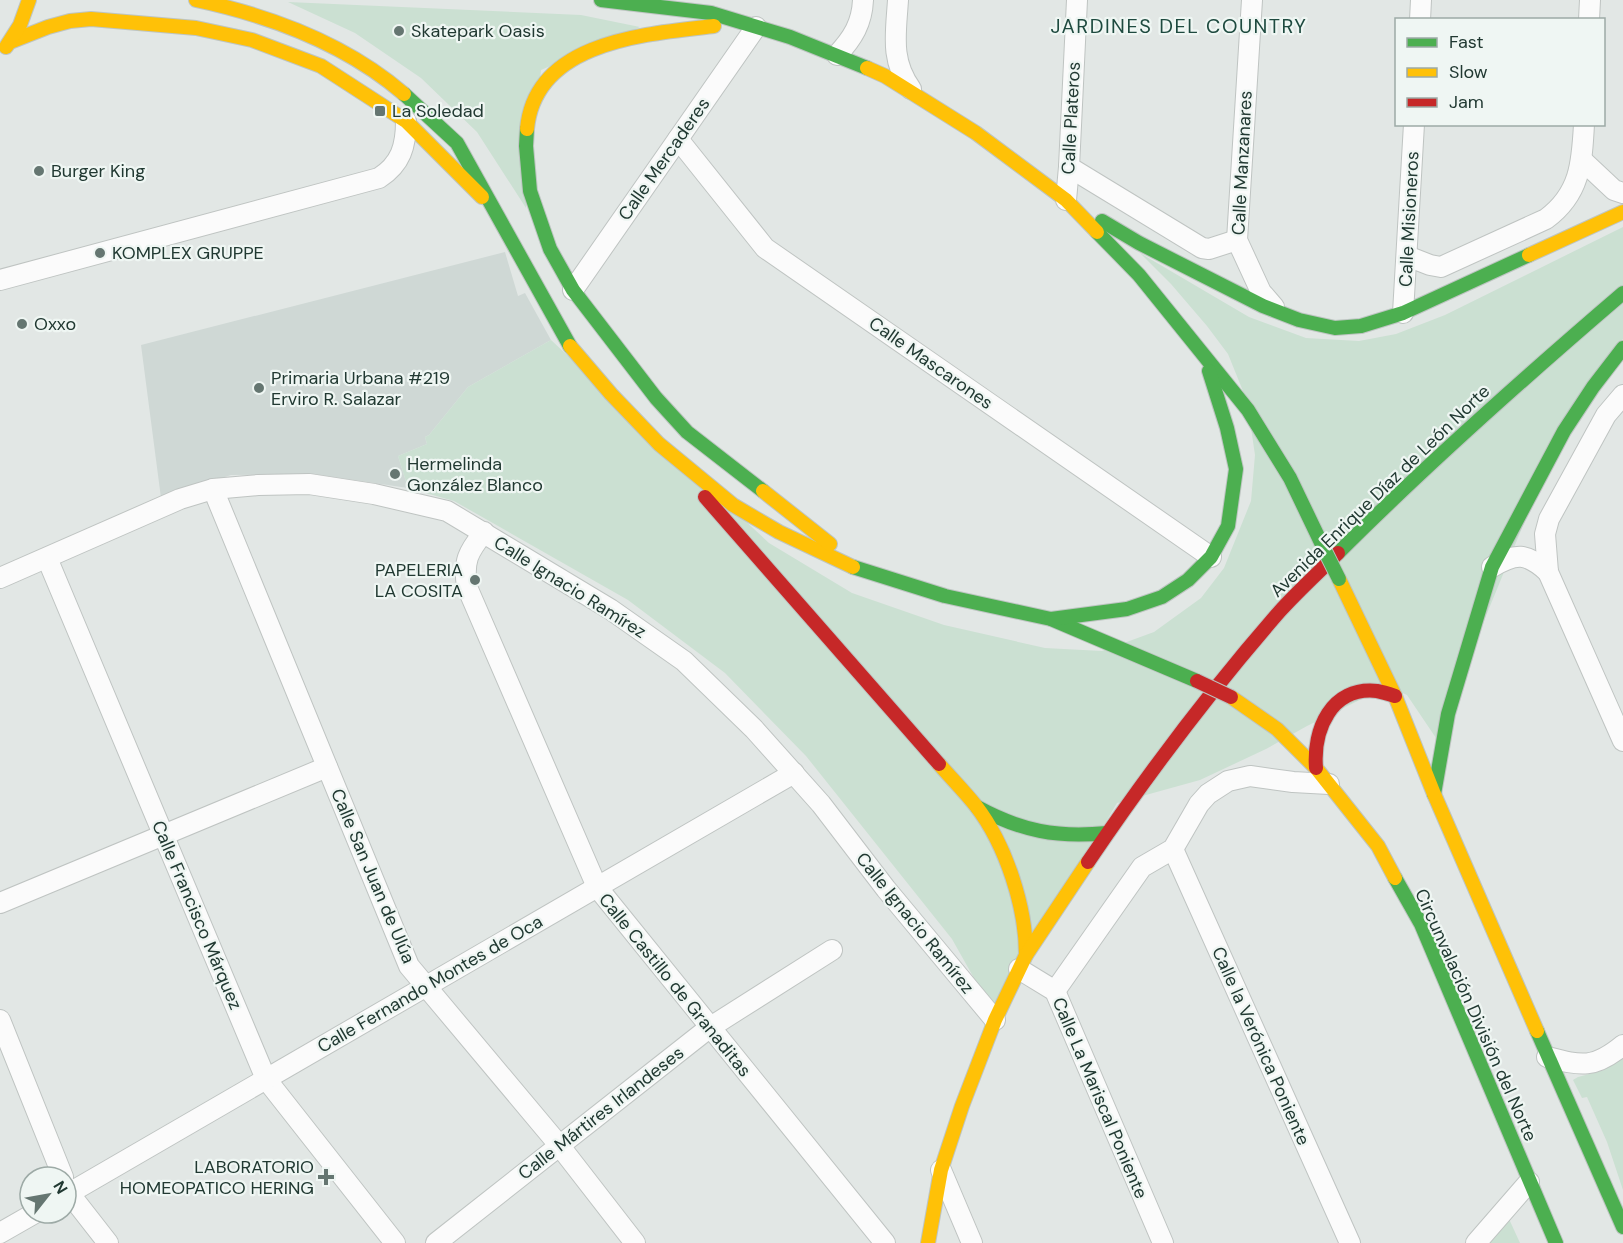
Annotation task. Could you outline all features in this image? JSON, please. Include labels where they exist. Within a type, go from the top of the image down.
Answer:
[{"type":"main road","points":[[0,53],[10,42],[27,10],[29,0]]},
{"type":"main road","name":"Circunvalación División del Norte","points":[[196,0],[228,5],[277,20],[324,40],[383,77],[434,118],[457,143],[572,350],[611,394],[680,463],[734,506],[779,532],[862,571],[945,596],[1051,619],[1231,697],[1277,729],[1316,768],[1378,846],[1421,924],[1556,1243]]},
{"type":"main road","points":[[601,0],[711,13],[790,37],[885,76],[976,133],[1066,200],[1139,243],[1280,314],[1334,328],[1376,323],[1403,313],[1623,212]]},
{"type":"main road","points":[[690,0],[711,13]]},
{"type":"main road","points":[[10,42],[66,17],[196,28],[252,40],[321,66],[406,121],[493,208]]},
{"type":"main road","points":[[756,27],[716,26],[647,34],[599,46],[563,65],[542,86],[535,97],[528,123],[526,169],[530,192],[543,231],[573,290],[656,398],[687,432],[787,509],[862,571]]},
{"type":"main road","points":[[1066,200],[1139,275],[1197,345],[1248,410],[1290,478],[1395,696],[1434,794],[1623,1227]]},
{"type":"main road","name":"Avenida Enrique Díaz de León Norte","points":[[928,1243],[941,1170],[962,1106],[995,1020],[1022,962],[1107,833],[1189,720],[1281,610],[1391,500],[1527,375],[1623,293]]},
{"type":"main road","points":[[1051,619],[1127,609],[1162,597],[1188,580],[1211,557],[1228,525],[1236,469],[1212,380],[1197,345]]},
{"type":"main road","points":[[1434,794],[1446,723],[1456,683],[1492,567],[1564,431],[1593,387],[1623,348]]},
{"type":"main road","points":[[680,463],[695,486],[732,529],[977,807],[1001,847],[1015,882],[1026,933],[1022,962]]},
{"type":"main road","points":[[1316,768],[1314,757],[1316,734],[1326,714],[1334,705],[1357,693],[1369,690],[1382,690],[1395,696]]},
{"type":"main road","points":[[977,807],[1010,824],[1044,834],[1065,836],[1107,833]]},
{"type":"main road","points":[[1530,1182],[1572,1243]]},
{"type":"street","points":[[837,55],[853,38],[863,14],[863,0]]},
{"type":"street","points":[[898,0],[895,50],[897,64],[902,77],[916,96]]},
{"type":"street","name":"Calle Plateros","points":[[1066,200],[1077,0]]},
{"type":"street","name":"Calle Manzanares","points":[[1251,0],[1237,240],[1261,292],[1280,314]]},
{"type":"street","points":[[1420,18],[1421,0]]},
{"type":"street","points":[[1589,18],[1590,0]]},
{"type":"street","name":"Calle Mercaderes","points":[[573,290],[756,27]]},
{"type":"street","points":[[0,280],[379,178],[399,160],[405,145],[406,121]]},
{"type":"street","name":"Calle Misioneros","points":[[1403,313],[1414,126]]},
{"type":"street","points":[[1407,256],[1441,267],[1546,219],[1560,208],[1572,192],[1582,160],[1584,126]]},
{"type":"street","name":"Calle Mascarones","points":[[678,139],[765,248],[1211,557]]},
{"type":"street","points":[[1582,160],[1614,190],[1623,193]]},
{"type":"street","points":[[1069,167],[1202,248],[1209,249],[1237,240]]},
{"type":"street","points":[[1193,271],[1202,248]]},
{"type":"street","points":[[1623,395],[1606,415],[1549,519],[1545,534],[1548,572],[1623,741]]},
{"type":"street","name":"Calle Ignacio Ramírez","points":[[0,578],[180,499],[213,489],[309,484],[374,494],[447,511],[610,609],[684,661],[754,729],[821,804],[886,889],[995,1020]]},
{"type":"street","name":"Calle San Juan de Ulúa","points":[[213,489],[409,966],[559,1145],[635,1243]]},
{"type":"street","name":"Calle Castillo de Granaditas","points":[[484,532],[467,556],[464,569],[467,587],[597,887],[885,1243]]},
{"type":"street","points":[[1492,567],[1507,558],[1517,556],[1528,557],[1548,572]]},
{"type":"street","name":"Calle Francisco Márquez","points":[[47,558],[266,1079],[395,1243]]},
{"type":"street","points":[[0,903],[327,767]]},
{"type":"street","name":"Calle Fernando Montes de Oca","points":[[78,1181],[266,1079],[794,773]]},
{"type":"street","points":[[1055,992],[1142,867],[1173,849],[1199,804],[1208,794],[1228,781],[1250,776],[1329,784]]},
{"type":"street","name":"Calle la Verónica Poniente","points":[[1173,849],[1350,1243]]},
{"type":"street","name":"Calle Mártires Irlandeses","points":[[436,1243],[709,1028],[831,950]]},
{"type":"street","name":"Calle La Mariscal Poniente","points":[[1022,962],[1055,992],[1163,1243]]},
{"type":"street","points":[[0,1020],[57,1165]]},
{"type":"street","points":[[1547,1057],[1574,1064],[1591,1064],[1597,1063],[1623,1045]]},
{"type":"street","points":[[941,1170],[972,1243]]},
{"type":"street","points":[[1476,1243],[1530,1182]]},
{"type":"street","points":[[78,1204],[108,1243]]},
{"type":"street","points":[[0,1233],[18,1222]]},
{"type":"shaded area","name":"Primaria Urbana #219 Erviro R. Salazar","points":[[505,252],[518,296],[525,293],[551,340],[468,387],[425,437],[427,444],[398,456],[408,488],[313,474],[231,475],[161,498],[141,345]]},
{"type":"green space","points":[[288,2],[581,15],[640,27],[541,70],[526,208],[477,132],[421,78],[355,33]]},
{"type":"green space","points":[[1623,227],[1623,339],[1572,406],[1436,738],[1407,695],[1388,686],[1200,780],[1117,803],[993,1012],[952,939],[806,756],[725,673],[628,600],[454,501],[408,488],[398,456],[427,444],[425,437],[468,387],[551,340],[769,543],[852,593],[944,625],[1045,648],[1102,651],[1154,632],[1201,598],[1224,568],[1251,501],[1255,455],[1247,401],[1228,354],[1171,284],[1140,253],[1249,317],[1306,338],[1359,341],[1396,334],[1445,315]]},
{"type":"green space","points":[[1623,1056],[1623,1190],[1607,1142],[1587,1097],[1582,1098],[1573,1080],[1604,1070]]},
{"type":"green space","points":[[1509,1219],[1520,1243],[1489,1243]]},
{"type":"traffic: fast","points":[[601,0],[711,13],[790,37],[867,68]]},
{"type":"traffic: fast","points":[[404,94],[457,143],[570,346]]},
{"type":"traffic: fast","points":[[527,129],[526,146],[530,191],[550,249],[573,290],[656,398],[687,432],[763,491]]},
{"type":"traffic: fast","points":[[1102,221],[1139,243],[1263,306],[1299,320],[1335,328],[1361,326],[1403,313],[1529,255]]},
{"type":"traffic: fast","points":[[1097,232],[1139,275],[1248,410],[1290,478],[1325,551]]},
{"type":"traffic: fast","points":[[1338,553],[1478,420],[1623,293]]},
{"type":"traffic: fast","points":[[1434,794],[1448,714],[1492,567],[1564,431],[1593,387],[1623,348]]},
{"type":"traffic: fast","points":[[1051,619],[1127,609],[1162,597],[1188,580],[1211,557],[1228,526],[1236,469],[1227,428],[1209,371]]},
{"type":"traffic: fast","points":[[1325,551],[1339,579]]},
{"type":"traffic: fast","points":[[853,567],[945,596],[1051,619],[1197,681]]},
{"type":"traffic: fast","points":[[977,807],[1009,822],[1040,831],[1072,834],[1107,833]]},
{"type":"traffic: fast","points":[[1395,878],[1421,924],[1556,1243]]},
{"type":"traffic: fast","points":[[1537,1031],[1623,1227]]},
{"type":"traffic: slow","points":[[6,47],[20,25],[29,0]]},
{"type":"traffic: slow","points":[[196,0],[252,14],[306,34],[357,60],[404,94]]},
{"type":"traffic: slow","points":[[10,42],[48,27],[70,21],[91,19],[196,28],[252,40],[321,66],[406,121],[482,197]]},
{"type":"traffic: slow","points":[[527,129],[535,100],[550,77],[572,60],[598,48],[627,39],[714,26]]},
{"type":"traffic: slow","points":[[867,68],[885,76],[976,133],[1066,200],[1097,232]]},
{"type":"traffic: slow","points":[[1529,255],[1623,212]]},
{"type":"traffic: slow","points":[[570,346],[611,394],[659,444],[733,505],[779,532],[853,567]]},
{"type":"traffic: slow","points":[[763,491],[830,544]]},
{"type":"traffic: slow","points":[[1339,579],[1395,696],[1434,794],[1537,1031]]},
{"type":"traffic: slow","points":[[1231,697],[1277,729],[1316,768],[1378,846],[1395,878]]},
{"type":"traffic: slow","points":[[939,764],[976,806],[987,822],[1005,858],[1018,897],[1026,955]]},
{"type":"traffic: slow","points":[[928,1243],[941,1170],[962,1106],[995,1020],[1026,955],[1088,862]]},
{"type":"traffic: jam","points":[[705,497],[939,764]]},
{"type":"traffic: jam","points":[[1088,862],[1156,765],[1229,672],[1280,611],[1338,553]]},
{"type":"traffic: jam","points":[[1197,681],[1231,697]]},
{"type":"traffic: jam","points":[[1316,768],[1318,739],[1322,726],[1328,713],[1337,703],[1361,691],[1377,691],[1395,696]]},
{"type":"place","name":"Skatepark Oasis","points":[[399,31]]},
{"type":"place","name":"La Soledad","points":[[380,111]]},
{"type":"place","name":"Burger King","points":[[39,171]]},
{"type":"place","name":"KOMPLEX GRUPPE","points":[[100,253]]},
{"type":"place","name":"Oxxo","points":[[22,324]]},
{"type":"place","name":"Primaria Urbana #219 Erviro R. Salazar","points":[[259,388]]},
{"type":"place","name":"Hermelinda González Blanco","points":[[395,474]]},
{"type":"place","name":"PAPELERIA LA COSITA","points":[[475,580]]},
{"type":"place","name":"LABORATORIO HOMEOPATICO HERING","points":[[326,1177]]},
{"type":"district","name":"JARDINES DEL COUNTRY","points":[[1179,26]]}]
